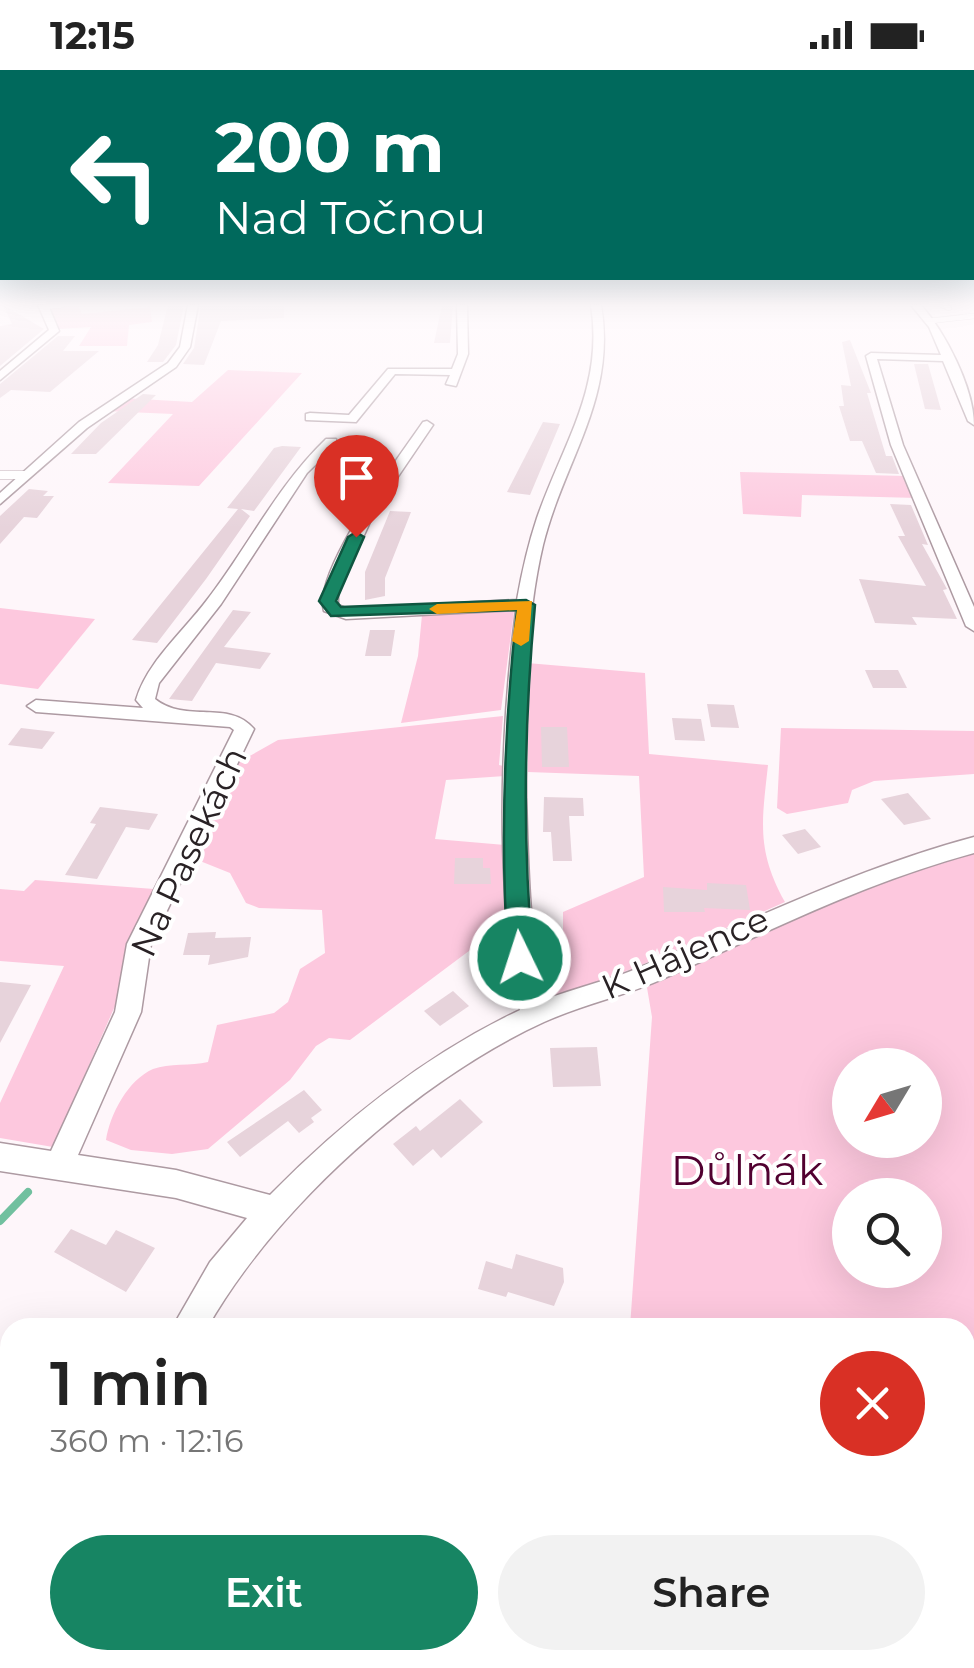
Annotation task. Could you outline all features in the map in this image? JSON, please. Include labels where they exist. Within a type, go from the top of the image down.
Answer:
[{"type":"street","points":[[0,500],[83,426],[149,380]]},
{"type":"street","points":[[310,418],[352,419],[385,380]]},
{"type":"street","points":[[451,386],[454,380]]},
{"type":"street","points":[[534,1015],[520,958],[513,871],[515,716],[526,605],[537,544],[594,380]]},
{"type":"street","points":[[878,380],[896,445],[974,626]]},
{"type":"street","points":[[957,380],[974,421]]},
{"type":"street","points":[[428,424],[369,509],[330,592],[330,607],[346,614],[526,605]]},
{"type":"street","points":[[107,712],[144,692],[214,601],[302,470],[331,442]]},
{"type":"street","points":[[144,692],[149,706],[163,716]]},
{"type":"street","name":"Na Pasekách","points":[[36,706],[234,720],[244,729],[139,944],[128,1012],[59,1166]]},
{"type":"street","name":"K Hájence","points":[[277,1212],[324,1163],[428,1078],[534,1015],[645,976],[799,902],[879,872],[974,845]]},
{"type":"street","points":[[0,1156],[176,1184],[277,1212],[230,1260],[194,1318]]},
{"type":"lane","points":[[0,474],[25,474]]},
{"type":"green space","points":[[217,380],[296,380],[199,486],[108,483],[173,414],[104,411],[122,398],[192,402]]},
{"type":"green space","points":[[740,472],[906,476],[918,498],[802,495],[801,517],[743,514]]},
{"type":"green space","points":[[0,608],[95,619],[38,689],[0,684]]},
{"type":"green space","points":[[514,611],[501,710],[401,723],[418,656],[422,615]]},
{"type":"green space","points":[[527,663],[645,673],[649,754],[768,765],[763,835],[769,867],[785,902],[661,957],[657,948],[652,960],[640,966],[562,994],[548,996],[541,991],[526,930],[543,921],[551,935],[563,935],[563,912],[644,877],[639,776],[528,772]]},
{"type":"green space","points":[[503,716],[499,765],[508,767],[505,776],[446,780],[435,839],[505,845],[505,915],[501,927],[350,1040],[329,1038],[316,1046],[290,1080],[208,1149],[172,1154],[131,1150],[106,1140],[116,1109],[128,1089],[144,1074],[159,1067],[208,1062],[217,1025],[274,1013],[288,1002],[300,969],[325,953],[322,910],[259,908],[246,903],[230,873],[200,861],[196,852],[239,762],[278,740]]},
{"type":"green space","points":[[781,728],[974,731],[974,774],[874,781],[852,790],[848,803],[787,814],[777,808]]},
{"type":"green space","name":"Důlňák","points":[[974,845],[974,1318],[631,1318],[652,1017],[645,976]]},
{"type":"green space","points":[[35,880],[154,889],[130,938],[115,1006],[53,1147],[0,1138],[0,1103],[64,966],[0,961],[0,889],[24,891]]},
{"type":"building","points":[[5,380],[65,380],[50,392],[11,390],[0,398],[0,384]]},
{"type":"building","points":[[850,380],[866,380],[886,456],[892,456],[899,474],[876,473],[862,441],[850,441],[839,406],[844,406],[841,385],[851,386]]},
{"type":"building","points":[[918,380],[932,380],[941,410],[925,409]]},
{"type":"building","points":[[143,394],[156,395],[96,454],[71,454],[101,423]]},
{"type":"building","points":[[543,422],[560,424],[530,495],[507,492]]},
{"type":"building","points":[[301,447],[254,511],[241,509],[250,516],[157,643],[132,640],[238,509],[227,508],[274,448]]},
{"type":"building","points":[[29,489],[48,491],[43,496],[54,496],[37,518],[24,517],[0,544],[0,516]]},
{"type":"building","points":[[890,504],[911,505],[928,545],[922,544],[947,589],[943,590],[957,619],[912,617],[917,625],[875,623],[859,579],[926,586],[898,536],[905,536]]},
{"type":"building","points":[[390,511],[411,512],[385,578],[385,596],[365,600],[365,572]]},
{"type":"building","points":[[233,610],[251,612],[224,647],[271,653],[260,669],[216,663],[192,701],[169,699]]},
{"type":"building","points":[[370,630],[395,630],[391,656],[365,656]]},
{"type":"building","points":[[865,670],[898,670],[907,688],[873,688]]},
{"type":"building","points":[[707,704],[734,705],[739,728],[711,727]]},
{"type":"building","points":[[672,718],[701,719],[705,741],[675,740]]},
{"type":"building","points":[[541,727],[567,727],[569,767],[542,767]]},
{"type":"building","points":[[21,728],[55,732],[42,749],[8,745]]},
{"type":"building","points":[[908,793],[931,819],[904,825],[881,799]]},
{"type":"building","points":[[544,797],[583,798],[584,816],[569,816],[572,861],[553,861],[551,832],[543,832]]},
{"type":"building","points":[[100,807],[158,814],[149,830],[126,827],[97,879],[65,875],[96,824],[90,823]]},
{"type":"building","points":[[805,829],[821,847],[798,854],[782,835]]},
{"type":"building","points":[[455,858],[483,858],[483,868],[490,868],[491,884],[454,884]]},
{"type":"building","points":[[707,883],[746,885],[750,910],[704,908],[705,912],[664,912],[663,887],[707,890]]},
{"type":"building","points":[[216,932],[215,938],[251,937],[248,957],[208,965],[210,955],[183,955],[188,933]]},
{"type":"building","points":[[0,982],[31,985],[0,1043]]},
{"type":"building","points":[[453,991],[469,1006],[440,1026],[424,1011]]},
{"type":"building","points":[[597,1047],[601,1086],[553,1087],[550,1048]]},
{"type":"building","points":[[304,1090],[322,1110],[299,1133],[288,1121],[240,1157],[227,1142]]},
{"type":"building","points":[[460,1099],[483,1122],[441,1158],[433,1149],[413,1166],[393,1144],[416,1126],[420,1131]]},
{"type":"building","points":[[71,1229],[106,1245],[116,1230],[155,1248],[126,1292],[54,1252]]},
{"type":"building","points":[[516,1254],[563,1268],[564,1282],[554,1306],[508,1292],[506,1297],[478,1289],[486,1261],[512,1269]]},
{"type":"waterway","points":[[0,1221],[28,1192]]},
{"type":"slow traffic","points":[[437,609],[526,605],[521,641]]},
{"type":"route","points":[[356,537],[327,601],[337,612],[526,605],[515,716],[513,871],[520,958]]}]
